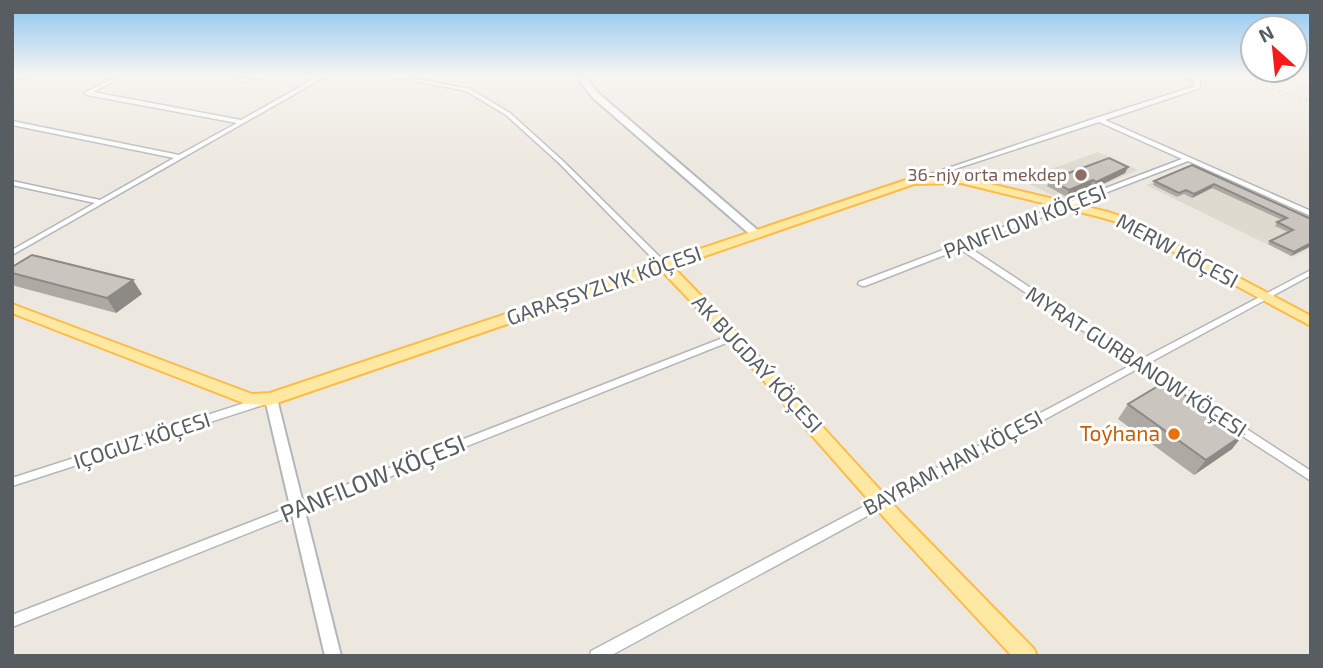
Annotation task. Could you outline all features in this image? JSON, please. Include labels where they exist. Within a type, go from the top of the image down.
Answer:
[{"type":"main road","points":[[608,106],[757,235]]},
{"type":"main road","name":"MERW KÖÇESI","points":[[913,181],[961,180],[1124,221],[1311,322]]},
{"type":"main road","name":"GARAŞSYZLYK KÖÇESI","points":[[12,308],[251,400],[271,399],[913,181]]},
{"type":"main road","name":"AK BUGDAÝ KÖÇESI","points":[[665,266],[1027,656]]},
{"type":"street","points":[[157,106],[242,122]]},
{"type":"street","points":[[12,253],[270,106]]},
{"type":"street","name":"AK BUGDAÝ KÖÇESI","points":[[495,106],[508,114],[561,162],[665,266]]},
{"type":"street","name":"GARAŞSYZLYK KÖÇESI","points":[[913,181],[1138,106]]},
{"type":"street","points":[[1098,119],[1311,214]]},
{"type":"street","points":[[12,123],[178,157]]},
{"type":"street","name":"PANFILOW KÖÇESI","points":[[862,284],[1188,159]]},
{"type":"street","points":[[12,183],[100,202]]},
{"type":"street","name":"MYRAT GURBANOW KÖÇESI","points":[[961,246],[1311,477]]},
{"type":"street","name":"BAYRAM HAN KÖÇESI","points":[[596,656],[1311,272]]},
{"type":"street","name":"PANFILOW KÖÇESI","points":[[12,621],[733,337]]},
{"type":"street","points":[[271,399],[333,656]]},
{"type":"street","name":"IÇOGUZ KÖÇESI","points":[[12,482],[271,399]]},
{"type":"shaded area","name":"36-njy orta mekdep","points":[[1098,152],[1138,170],[1064,201],[1021,180]]},
{"type":"shaded area","points":[[1190,168],[1311,222],[1311,248],[1293,257],[1146,185]]},
{"type":"building","points":[[1109,158],[1128,167],[1096,182],[1093,180],[1069,190],[1050,180]]},
{"type":"building","points":[[1192,165],[1311,219],[1311,243],[1294,252],[1270,241],[1293,230],[1277,222],[1287,218],[1214,184],[1194,194],[1186,190],[1179,193],[1154,181]]},
{"type":"building","points":[[32,255],[133,280],[107,298],[12,273],[12,267]]},
{"type":"building","points":[[1165,382],[1244,434],[1206,460],[1128,404]]},
{"type":"place","name":"36-njy orta mekdep","points":[[1081,175]]},
{"type":"place","name":"Toýhana","points":[[1174,434]]}]
